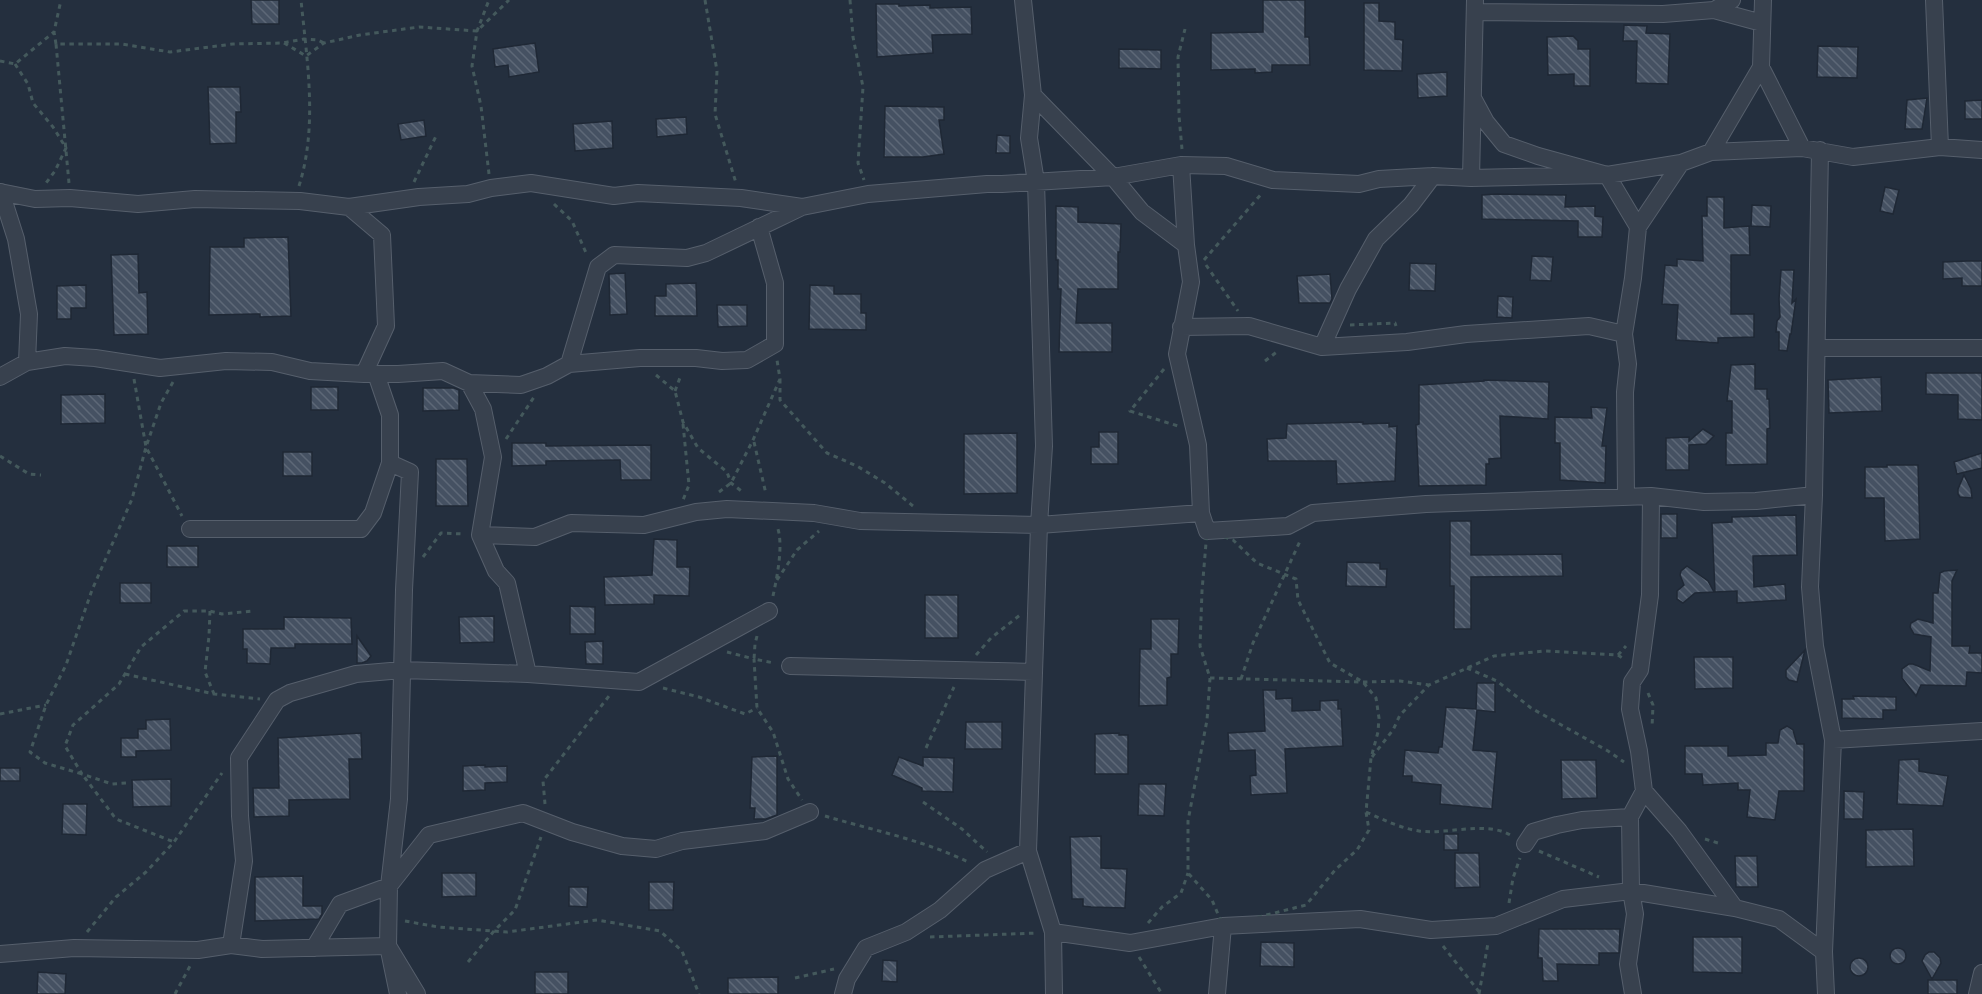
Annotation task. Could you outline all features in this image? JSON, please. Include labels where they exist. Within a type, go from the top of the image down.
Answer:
[{"type":"street","points":[[1023,0],[1033,95],[1029,138],[1036,182],[1044,446],[1039,525],[1028,851],[1053,932],[1054,994]]},
{"type":"street","points":[[1714,10],[1732,0]]},
{"type":"street","points":[[1764,0],[1761,67],[1802,148]]},
{"type":"street","points":[[1934,0],[1940,147]]},
{"type":"street","points":[[1471,178],[1475,6],[1663,14],[1714,10],[1762,23]]},
{"type":"street","points":[[1711,152],[1761,67]]},
{"type":"street","points":[[1033,95],[1113,177],[1142,212],[1186,245]]},
{"type":"street","points":[[1473,98],[1486,122],[1504,144],[1538,156],[1607,174],[1638,227]]},
{"type":"street","points":[[569,364],[598,267],[614,255],[687,258],[706,253],[802,207],[868,194],[1113,177],[1181,165],[1226,166],[1273,180],[1359,184],[1379,179],[1433,176],[1471,178],[1607,174],[1681,163],[1711,152],[1802,148],[1853,157],[1940,147],[1982,150]]},
{"type":"street","points":[[1820,150],[1818,348],[1810,587],[1815,646],[1833,740],[1824,952],[1826,994]]},
{"type":"street","points":[[1626,496],[1625,392],[1628,364],[1624,334],[1638,227],[1681,163]]},
{"type":"street","points":[[1181,165],[1186,245],[1191,282],[1177,354],[1198,445],[1200,513],[1207,531],[1288,526],[1313,513],[1426,504],[1626,496],[1651,496],[1704,502],[1756,501],[1814,495]]},
{"type":"street","points":[[1322,347],[1348,289],[1376,239],[1411,205],[1433,176]]},
{"type":"street","points":[[27,362],[29,314],[16,239],[1,192],[35,199],[70,198],[138,204],[195,199],[300,201],[349,207],[419,197],[468,194],[491,188],[531,183],[614,196],[638,193],[741,198],[802,207]]},
{"type":"street","points":[[190,529],[361,529],[373,513],[390,463],[390,415],[370,374],[386,326],[382,234],[349,207]]},
{"type":"street","points":[[0,377],[27,362],[64,356],[160,368],[226,361],[272,362],[310,371],[370,374],[443,370],[469,383],[521,385],[547,376],[569,364],[640,358],[747,360],[775,344],[775,283],[759,227]]},
{"type":"street","points":[[1181,327],[1249,326],[1322,347],[1407,342],[1466,333],[1589,326],[1624,334]]},
{"type":"street","points":[[1818,348],[1982,348]]},
{"type":"street","points":[[469,383],[483,409],[493,457],[480,535],[496,571],[507,583],[528,674]]},
{"type":"street","points":[[390,463],[410,471],[404,590],[399,799],[389,886],[388,945],[398,994]]},
{"type":"street","points":[[1633,994],[1628,964],[1635,914],[1631,891],[1630,818],[1644,791],[1640,751],[1630,709],[1632,681],[1640,670],[1650,595],[1651,496]]},
{"type":"street","points":[[480,535],[535,537],[571,523],[644,525],[696,512],[727,509],[770,510],[860,521],[1039,525],[1200,513]]},
{"type":"street","points":[[231,945],[244,861],[240,816],[239,758],[277,700],[291,693],[356,674],[402,670],[528,674],[639,682],[769,611]]},
{"type":"street","points":[[790,666],[1034,672]]},
{"type":"street","points":[[1833,740],[1982,730]]},
{"type":"street","points":[[1644,791],[1679,831],[1735,908]]},
{"type":"street","points":[[314,948],[340,904],[389,886],[429,836],[523,813],[572,832],[622,846],[656,849],[682,842],[765,831],[810,812]]},
{"type":"street","points":[[1525,844],[1533,832],[1557,825],[1582,820],[1630,818]]},
{"type":"street","points":[[843,994],[848,979],[866,948],[906,932],[940,910],[985,870],[1028,851]]},
{"type":"street","points":[[1053,932],[1130,943],[1223,926],[1360,919],[1431,930],[1496,926],[1563,899],[1631,891],[1735,908],[1779,919],[1824,952]]},
{"type":"street","points":[[1216,994],[1223,926]]},
{"type":"street","points":[[0,954],[74,948],[198,950],[231,945],[262,949],[388,945]]},
{"type":"street","points":[[388,945],[417,994]]},
{"type":"street","points":[[1977,994],[1982,973]]},
{"type":"path","points":[[61,0],[54,32],[70,198]]},
{"type":"path","points":[[300,201],[298,188],[306,165],[310,108],[301,0]]},
{"type":"path","points":[[489,0],[477,30],[472,66],[481,106],[491,188]]},
{"type":"path","points":[[306,56],[324,44],[360,35],[419,27],[477,30],[509,0]]},
{"type":"path","points":[[705,0],[717,71],[715,114],[741,198]]},
{"type":"path","points":[[850,0],[853,37],[863,87],[858,163],[868,194]]},
{"type":"path","points":[[1181,165],[1178,57],[1185,29]]},
{"type":"path","points":[[15,64],[54,32]]},
{"type":"path","points":[[56,44],[122,45],[170,52],[233,44],[304,39],[318,40],[324,44]]},
{"type":"path","points":[[282,42],[306,56]]},
{"type":"path","points":[[0,61],[15,64],[28,84],[33,103],[66,148]]},
{"type":"path","points":[[35,199],[55,171],[66,148]]},
{"type":"path","points":[[1191,282],[1203,261],[1273,180]]},
{"type":"path","points":[[531,183],[572,221],[585,253],[598,267]]},
{"type":"path","points":[[1203,261],[1249,326]]},
{"type":"path","points":[[775,344],[780,379],[780,400],[827,453],[876,477],[934,523]]},
{"type":"path","points":[[1177,354],[1130,411],[1195,432]]},
{"type":"path","points":[[640,358],[675,392],[683,422],[689,485],[676,517]]},
{"type":"path","points":[[131,363],[146,447],[190,529]]},
{"type":"path","points":[[126,783],[112,784],[45,763],[30,752],[46,705],[66,665],[92,590],[132,499],[161,403],[181,367]]},
{"type":"path","points":[[493,457],[520,421],[547,376]]},
{"type":"path","points":[[696,512],[731,483],[780,379]]},
{"type":"path","points":[[683,422],[698,448],[727,472],[731,483],[770,510]]},
{"type":"path","points":[[753,440],[770,510],[780,535],[776,582],[769,611],[755,644],[758,708],[773,732],[788,779],[810,812],[958,856],[985,870],[988,853],[962,829],[923,802]]},
{"type":"path","points":[[0,456],[29,474],[41,476]]},
{"type":"path","points":[[1241,679],[1253,643],[1313,513]]},
{"type":"path","points":[[776,582],[797,550],[836,517]]},
{"type":"path","points":[[1162,994],[1130,943],[1162,907],[1181,893],[1188,873],[1188,821],[1207,720],[1210,678],[1200,646],[1207,531],[1233,540],[1257,563],[1296,579],[1298,600],[1330,663],[1363,682],[1376,698],[1379,718],[1371,758],[1366,812],[1369,830],[1357,850],[1336,869],[1306,905],[1223,926],[1212,900],[1188,873]]},
{"type":"path","points":[[420,562],[441,533],[480,535]]},
{"type":"path","points":[[174,842],[116,819],[82,774],[65,746],[73,725],[119,684],[141,647],[184,611],[210,611],[222,614],[253,611]]},
{"type":"path","points":[[210,611],[205,672],[214,694]]},
{"type":"path","points":[[705,646],[790,666]]},
{"type":"path","points":[[1371,758],[1393,730],[1400,715],[1429,685],[1494,656],[1544,651],[1618,656],[1640,670]]},
{"type":"path","points":[[1467,668],[1497,681],[1505,690],[1531,708],[1627,764]]},
{"type":"path","points":[[125,674],[214,694],[277,700]]},
{"type":"path","points":[[1210,678],[1400,681],[1429,685]]},
{"type":"path","points":[[639,682],[699,697],[745,714],[758,708]]},
{"type":"path","points":[[0,714],[46,705]]},
{"type":"path","points":[[74,948],[116,897],[146,872],[174,842],[227,767],[239,758]]},
{"type":"path","points":[[1366,812],[1395,826],[1421,832],[1490,828],[1508,833],[1525,844]]},
{"type":"path","points":[[389,919],[438,927],[507,932],[597,920],[660,931],[682,951],[699,994]]},
{"type":"path","points":[[1431,930],[1480,994]]},
{"type":"path","points":[[906,932],[916,938],[1053,932]]},
{"type":"path","points":[[175,994],[198,950]]},
{"type":"path","points":[[795,978],[836,969]]},
{"type":"building","points":[[251,0],[279,0],[279,24],[252,24]]},
{"type":"building","points":[[1263,0],[1305,0],[1305,37],[1309,37],[1310,65],[1272,65],[1272,72],[1255,73],[1255,69],[1211,70],[1211,33],[1263,32]]},
{"type":"building","points":[[1364,3],[1379,3],[1379,21],[1395,22],[1395,39],[1403,40],[1402,71],[1364,70]]},
{"type":"building","points":[[876,4],[930,5],[930,8],[971,7],[972,34],[932,35],[933,53],[877,57]]},
{"type":"building","points":[[1624,25],[1647,26],[1646,33],[1670,34],[1668,84],[1636,83],[1637,41],[1623,41]]},
{"type":"building","points":[[1573,36],[1578,41],[1578,49],[1590,49],[1590,86],[1574,86],[1574,74],[1548,75],[1547,37]]},
{"type":"building","points":[[535,43],[539,72],[509,77],[508,65],[495,67],[493,49]]},
{"type":"building","points":[[1818,46],[1858,47],[1857,78],[1817,77]]},
{"type":"building","points":[[1119,49],[1161,50],[1161,69],[1119,68]]},
{"type":"building","points":[[1447,72],[1447,96],[1418,98],[1417,74]]},
{"type":"building","points":[[208,87],[240,87],[241,112],[236,112],[236,143],[210,144]]},
{"type":"building","points":[[1927,98],[1922,129],[1905,129],[1907,100]]},
{"type":"building","points":[[1982,100],[1982,119],[1965,119],[1965,101]]},
{"type":"building","points":[[885,106],[944,107],[944,120],[939,120],[944,154],[923,157],[884,157]]},
{"type":"building","points":[[686,117],[687,134],[657,137],[656,119]]},
{"type":"building","points":[[424,120],[426,136],[401,140],[398,124]]},
{"type":"building","points":[[612,121],[613,148],[575,151],[573,124]]},
{"type":"building","points":[[997,135],[1010,136],[1010,153],[996,153]]},
{"type":"building","points":[[1885,187],[1899,190],[1893,214],[1880,211]]},
{"type":"building","points":[[1482,195],[1566,195],[1565,207],[1595,206],[1595,216],[1603,217],[1602,237],[1578,237],[1578,221],[1482,219]]},
{"type":"building","points":[[1707,197],[1724,197],[1724,228],[1749,226],[1750,255],[1731,255],[1731,314],[1754,314],[1754,337],[1718,338],[1718,343],[1676,340],[1678,305],[1662,304],[1665,265],[1677,266],[1677,259],[1703,261],[1702,216],[1707,216]]},
{"type":"building","points":[[1752,205],[1771,206],[1770,227],[1751,226]]},
{"type":"building","points":[[1056,206],[1078,207],[1078,222],[1121,224],[1118,289],[1078,289],[1076,323],[1112,323],[1112,352],[1059,352],[1061,289],[1058,289],[1058,260],[1056,260]]},
{"type":"building","points":[[288,237],[291,316],[209,315],[210,247],[244,247],[244,238]]},
{"type":"building","points":[[138,254],[139,293],[147,292],[148,334],[114,335],[111,255]]},
{"type":"building","points":[[1532,256],[1553,257],[1551,281],[1530,280]]},
{"type":"building","points":[[1982,261],[1982,286],[1962,286],[1962,278],[1943,279],[1943,262]]},
{"type":"building","points":[[1410,263],[1436,264],[1435,291],[1409,290]]},
{"type":"building","points":[[1781,270],[1794,270],[1792,303],[1796,299],[1787,351],[1779,350],[1779,332],[1776,332],[1777,321],[1780,317]]},
{"type":"building","points":[[625,273],[627,314],[610,315],[609,274]]},
{"type":"building","points":[[1330,274],[1332,299],[1330,303],[1299,303],[1297,276]]},
{"type":"building","points":[[696,283],[697,316],[655,316],[655,296],[666,296],[666,284]]},
{"type":"building","points":[[86,285],[86,308],[71,308],[71,319],[57,319],[57,286]]},
{"type":"building","points":[[810,285],[834,286],[834,294],[861,294],[861,313],[866,313],[866,330],[809,329]]},
{"type":"building","points":[[1498,296],[1513,297],[1512,318],[1497,317]]},
{"type":"building","points":[[717,305],[747,305],[747,326],[718,327]]},
{"type":"building","points":[[1755,364],[1755,389],[1767,389],[1767,399],[1769,399],[1770,428],[1767,429],[1767,464],[1726,465],[1726,433],[1732,433],[1732,401],[1727,401],[1731,365]]},
{"type":"building","points":[[1926,373],[1982,373],[1982,420],[1958,419],[1958,395],[1926,394]]},
{"type":"building","points":[[1881,377],[1882,411],[1829,413],[1828,380]]},
{"type":"building","points":[[1484,380],[1549,382],[1548,419],[1500,416],[1501,458],[1489,459],[1489,464],[1486,464],[1486,485],[1419,486],[1416,425],[1419,424],[1419,385]]},
{"type":"building","points":[[311,387],[338,387],[338,410],[311,410]]},
{"type":"building","points":[[423,388],[459,390],[459,410],[423,411]]},
{"type":"building","points":[[105,394],[105,423],[61,424],[61,395]]},
{"type":"building","points":[[1591,407],[1607,408],[1602,446],[1606,446],[1605,483],[1560,480],[1560,443],[1555,443],[1555,417],[1592,418]]},
{"type":"building","points":[[1363,422],[1363,424],[1389,423],[1389,427],[1397,426],[1395,481],[1337,484],[1336,461],[1268,461],[1267,439],[1286,438],[1287,424]]},
{"type":"building","points":[[1703,429],[1714,436],[1706,444],[1689,445],[1689,470],[1666,470],[1666,438],[1689,437],[1689,441]]},
{"type":"building","points":[[1099,432],[1118,432],[1118,464],[1091,464],[1091,447],[1099,447]]},
{"type":"building","points":[[1017,433],[1017,493],[964,494],[964,434]]},
{"type":"building","points":[[512,443],[546,443],[546,446],[651,445],[651,480],[621,480],[620,460],[546,461],[546,465],[512,466]]},
{"type":"building","points":[[283,452],[312,452],[312,476],[283,476]]},
{"type":"building","points":[[1982,453],[1982,468],[1957,474],[1954,462]]},
{"type":"building","points":[[436,459],[467,459],[468,506],[436,506]]},
{"type":"building","points":[[1887,465],[1918,465],[1920,539],[1885,541],[1884,498],[1865,498],[1865,467],[1887,467]]},
{"type":"building","points":[[1964,475],[1971,489],[1972,498],[1960,497],[1958,494]]},
{"type":"building","points":[[1661,514],[1677,514],[1677,538],[1661,538]]},
{"type":"building","points":[[1796,515],[1797,555],[1753,556],[1754,587],[1785,584],[1786,600],[1737,603],[1737,591],[1715,592],[1712,523],[1732,522],[1732,517]]},
{"type":"building","points":[[1450,521],[1471,521],[1471,555],[1562,554],[1563,576],[1471,577],[1471,629],[1454,629],[1454,586],[1450,586]]},
{"type":"building","points":[[654,539],[677,540],[677,567],[690,567],[689,596],[654,595],[654,604],[605,605],[604,577],[652,575]]},
{"type":"building","points":[[167,546],[198,546],[198,567],[167,567]]},
{"type":"building","points":[[1347,562],[1380,563],[1380,569],[1387,569],[1386,587],[1346,586]]},
{"type":"building","points":[[1687,566],[1708,581],[1714,592],[1695,593],[1683,603],[1677,599],[1677,591],[1684,585],[1680,575],[1681,571]]},
{"type":"building","points":[[1957,570],[1952,581],[1952,646],[1970,646],[1969,653],[1982,653],[1982,673],[1967,672],[1966,686],[1921,685],[1916,696],[1902,678],[1902,669],[1913,664],[1930,671],[1931,637],[1914,634],[1910,627],[1911,623],[1918,619],[1933,623],[1933,593],[1938,593],[1940,573]]},
{"type":"building","points":[[120,583],[151,583],[151,603],[120,603]]},
{"type":"building","points":[[925,595],[958,595],[958,638],[925,638]]},
{"type":"building","points":[[570,606],[595,607],[595,634],[570,634]]},
{"type":"building","points":[[494,616],[494,642],[460,643],[459,617]]},
{"type":"building","points":[[284,617],[351,618],[352,644],[295,644],[295,648],[271,648],[270,664],[247,663],[247,649],[243,649],[243,629],[284,629]]},
{"type":"building","points":[[1151,619],[1179,619],[1178,654],[1171,654],[1171,677],[1167,678],[1167,705],[1139,706],[1140,649],[1151,649]]},
{"type":"building","points":[[357,636],[371,656],[362,663],[357,663]]},
{"type":"building","points":[[603,641],[603,664],[586,664],[585,642]]},
{"type":"building","points":[[1805,650],[1797,682],[1789,680],[1786,677],[1786,670]]},
{"type":"building","points":[[1694,657],[1733,657],[1733,688],[1695,689]]},
{"type":"building","points":[[1477,683],[1495,683],[1495,712],[1477,710],[1473,750],[1497,752],[1492,809],[1440,804],[1441,785],[1412,782],[1412,776],[1403,776],[1405,750],[1438,753],[1439,747],[1442,747],[1446,707],[1476,709]]},
{"type":"building","points":[[1263,690],[1276,690],[1276,699],[1292,698],[1292,711],[1320,710],[1320,701],[1338,700],[1338,709],[1341,709],[1343,746],[1285,749],[1287,793],[1251,795],[1250,776],[1256,775],[1255,750],[1229,751],[1228,733],[1265,731]]},
{"type":"building","points":[[1853,696],[1896,697],[1896,710],[1883,710],[1883,719],[1842,718],[1842,699],[1854,699]]},
{"type":"building","points":[[170,719],[171,750],[136,751],[136,757],[121,757],[121,738],[138,738],[138,729],[146,729],[146,720]]},
{"type":"building","points":[[966,722],[1002,722],[1002,749],[965,749]]},
{"type":"building","points":[[1787,726],[1793,730],[1797,744],[1804,744],[1804,791],[1779,791],[1775,820],[1747,817],[1750,790],[1738,790],[1738,783],[1703,785],[1702,774],[1685,774],[1685,746],[1728,746],[1728,756],[1766,755],[1766,743],[1778,743],[1780,730]]},
{"type":"building","points":[[361,733],[362,759],[349,759],[350,799],[289,800],[289,816],[254,817],[253,788],[279,788],[278,738]]},
{"type":"building","points":[[1119,733],[1119,735],[1128,735],[1128,774],[1095,774],[1095,734]]},
{"type":"building","points":[[777,756],[777,815],[766,819],[754,819],[755,808],[750,808],[752,757]]},
{"type":"building","points":[[899,757],[923,766],[923,757],[954,758],[953,792],[922,791],[922,788],[892,775]]},
{"type":"building","points":[[1919,759],[1919,771],[1948,776],[1943,806],[1897,804],[1899,760]]},
{"type":"building","points":[[1561,760],[1596,760],[1597,798],[1562,799]]},
{"type":"building","points":[[485,765],[485,767],[507,766],[507,782],[485,783],[485,790],[463,791],[463,766]]},
{"type":"building","points":[[0,768],[20,768],[20,781],[0,781]]},
{"type":"building","points":[[171,779],[171,806],[133,807],[132,780]]},
{"type":"building","points":[[1139,784],[1166,784],[1164,816],[1138,815]]},
{"type":"building","points":[[1844,791],[1864,792],[1863,819],[1844,819]]},
{"type":"building","points":[[63,804],[87,804],[86,835],[62,834]]},
{"type":"building","points":[[1913,829],[1914,866],[1866,867],[1866,830]]},
{"type":"building","points":[[1444,834],[1458,834],[1458,850],[1444,850]]},
{"type":"building","points":[[1101,836],[1101,868],[1127,869],[1125,908],[1083,906],[1083,899],[1072,899],[1070,837]]},
{"type":"building","points":[[1455,853],[1479,853],[1480,887],[1455,888]]},
{"type":"building","points":[[1735,856],[1757,856],[1758,887],[1736,887]]},
{"type":"building","points":[[442,873],[476,873],[476,896],[442,897]]},
{"type":"building","points":[[303,876],[303,906],[322,906],[319,919],[255,921],[255,877]]},
{"type":"building","points":[[649,882],[674,882],[673,910],[649,910]]},
{"type":"building","points":[[569,887],[588,887],[587,907],[569,906]]},
{"type":"building","points":[[1539,929],[1620,929],[1619,953],[1599,953],[1599,965],[1557,964],[1558,981],[1543,981],[1542,958],[1538,958]]},
{"type":"building","points":[[1693,937],[1742,937],[1742,973],[1693,972]]},
{"type":"building","points":[[1261,942],[1294,943],[1294,967],[1260,966]]},
{"type":"building","points":[[1898,948],[1906,956],[1898,964],[1890,956]]},
{"type":"building","points":[[1929,952],[1934,952],[1940,958],[1941,963],[1932,979],[1922,961]]},
{"type":"building","points":[[1859,958],[1865,961],[1868,967],[1865,973],[1859,976],[1853,973],[1850,967],[1853,961]]},
{"type":"building","points":[[883,960],[897,961],[897,982],[882,981]]},
{"type":"building","points":[[38,972],[66,974],[65,994],[37,994]]},
{"type":"building","points":[[535,972],[568,972],[568,994],[535,994]]},
{"type":"building","points":[[778,977],[778,994],[728,994],[728,978]]},
{"type":"building","points":[[1928,980],[1957,980],[1957,994],[1928,994]]}]
